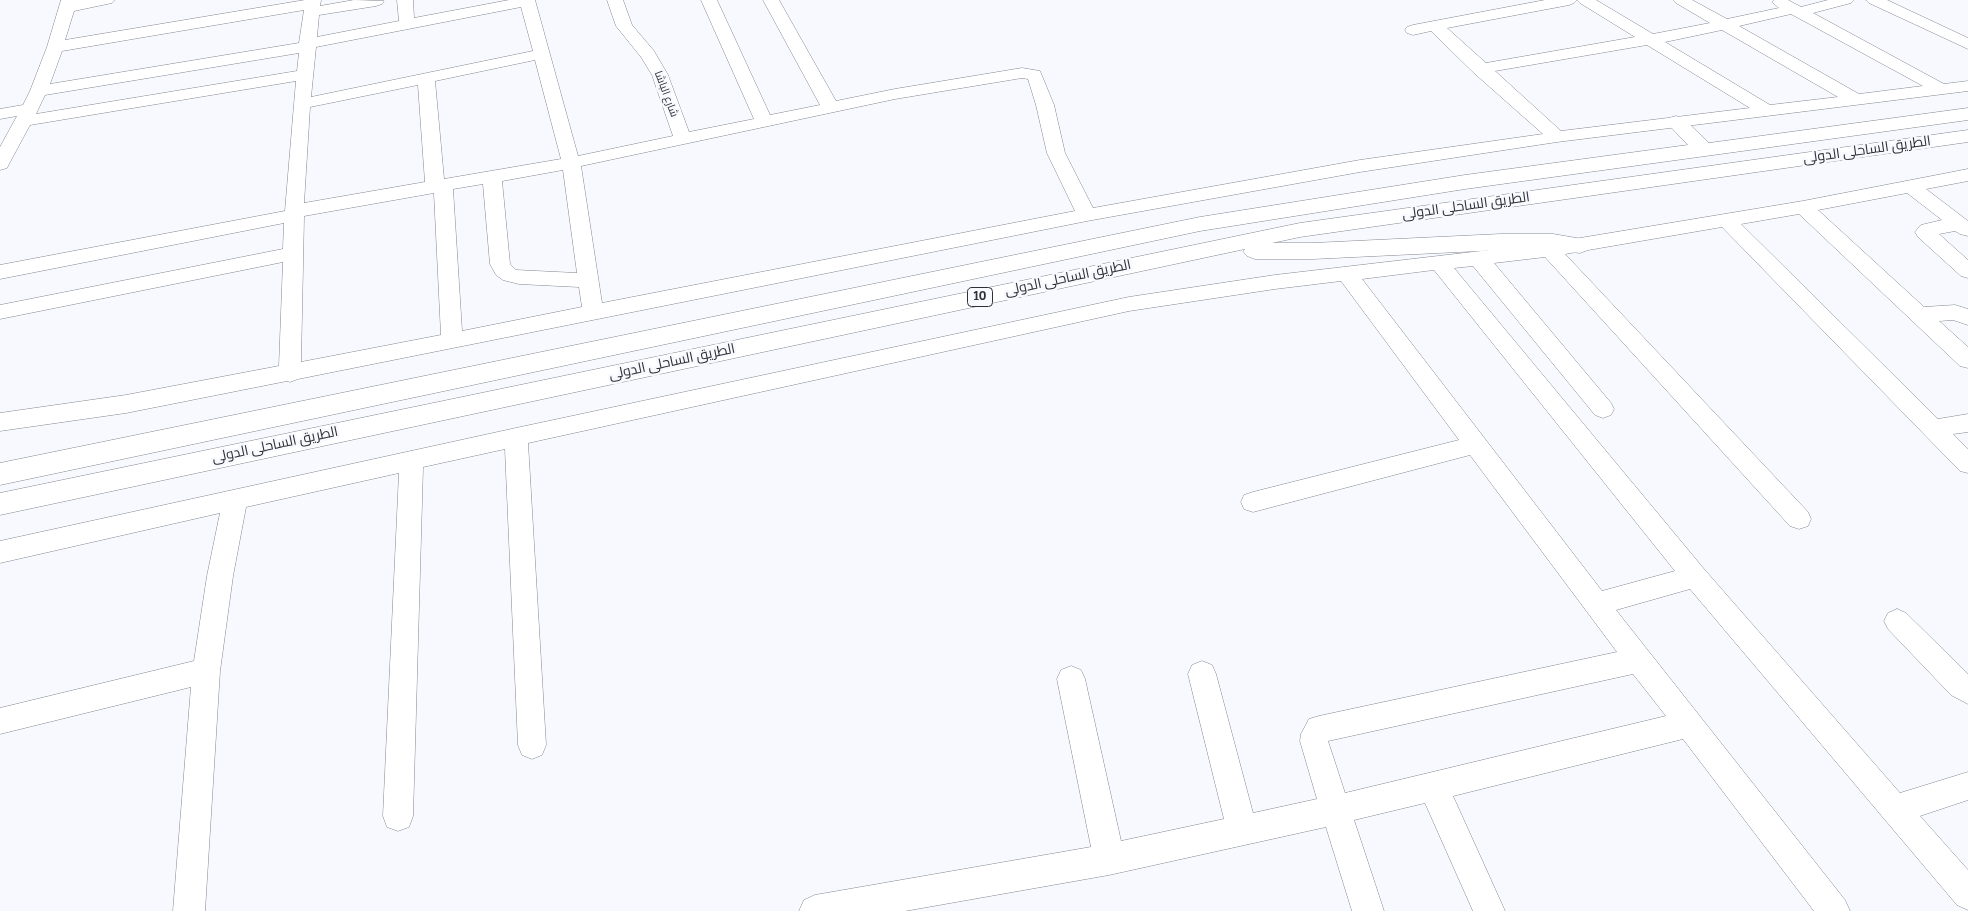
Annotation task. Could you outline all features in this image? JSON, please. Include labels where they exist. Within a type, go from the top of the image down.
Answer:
[{"type":"highway","name":"الطريق الساحلى الدولى","points":[[0,474],[1200,224],[1436,186],[1968,114]]},
{"type":"highway","points":[[1676,122],[1705,150]]},
{"type":"highway","name":"الطريق الساحلى الدولى","points":[[0,504],[1300,230],[1968,136]]},
{"type":"highway","points":[[1213,247],[1280,252],[1502,242],[1553,242],[1580,245]]},
{"type":"street","points":[[0,164],[39,91],[68,3],[107,0]]},
{"type":"street","points":[[405,0],[407,24]]},
{"type":"street","points":[[39,91],[307,46],[527,0],[571,163],[593,312]]},
{"type":"street","name":"شارع الباشا","points":[[615,0],[624,26],[648,55],[660,75],[683,140]]},
{"type":"street","points":[[708,0],[764,122]]},
{"type":"street","points":[[771,0],[830,108]]},
{"type":"street","points":[[1413,30],[1569,0]]},
{"type":"street","points":[[1585,0],[1767,111]]},
{"type":"street","points":[[1681,0],[1856,100]]},
{"type":"street","points":[[1776,0],[1941,89]]},
{"type":"street","points":[[1480,69],[1652,40],[1846,0]]},
{"type":"street","points":[[1874,0],[1968,44]]},
{"type":"street","points":[[55,47],[312,5],[376,1]]},
{"type":"street","points":[[290,374],[294,213],[304,75],[312,5]]},
{"type":"street","points":[[1435,26],[1480,69],[1557,137]]},
{"type":"street","points":[[302,104],[542,54]]},
{"type":"street","points":[[0,272],[294,213],[571,163],[958,83],[1022,73],[1034,75],[1045,106],[1056,153],[1088,215]]},
{"type":"street","points":[[0,114],[26,115],[304,75]]},
{"type":"street","points":[[426,78],[439,186],[452,341]]},
{"type":"street","points":[[0,422],[126,404],[290,374],[593,312],[1088,215],[1360,166],[1557,137],[1968,86]]},
{"type":"street","points":[[0,552],[516,437],[1130,304],[1239,287],[1550,250],[1803,207],[1968,175]]},
{"type":"street","points":[[492,176],[500,264],[503,270],[510,275],[519,277],[588,280]]},
{"type":"street","points":[[1910,186],[1963,228]]},
{"type":"street","points":[[1803,207],[1968,360]]},
{"type":"street","points":[[1726,220],[1968,464]]},
{"type":"street","points":[[1963,228],[1928,230],[1925,232],[1968,271]]},
{"type":"street","points":[[1550,250],[1799,519]]},
{"type":"street","points":[[0,312],[292,254]]},
{"type":"street","points":[[1479,259],[1603,409]]},
{"type":"street","points":[[1440,264],[1695,577],[1968,894]]},
{"type":"street","points":[[1348,274],[1474,445],[1834,911]]},
{"type":"street","points":[[1918,315],[1955,312],[1968,318]]},
{"type":"street","points":[[1933,430],[1968,423]]},
{"type":"street","points":[[516,437],[532,746]]},
{"type":"street","points":[[1253,502],[1474,445]]},
{"type":"street","points":[[398,816],[411,461]]},
{"type":"street","points":[[189,911],[206,671],[220,576],[235,500]]},
{"type":"street","points":[[1596,604],[1695,577]]},
{"type":"street","points":[[1897,621],[1960,686],[1968,691]]},
{"type":"street","points":[[1368,911],[1314,741],[1315,734],[1320,729],[1639,660]]},
{"type":"street","points":[[0,721],[206,671]]},
{"type":"street","points":[[1202,674],[1242,830]]},
{"type":"street","points":[[1071,678],[1110,858]]},
{"type":"street","points":[[816,911],[1110,858],[1336,810],[1689,724]]},
{"type":"street","points":[[1433,786],[1489,911]]},
{"type":"street","points":[[1895,809],[1968,786]]}]
